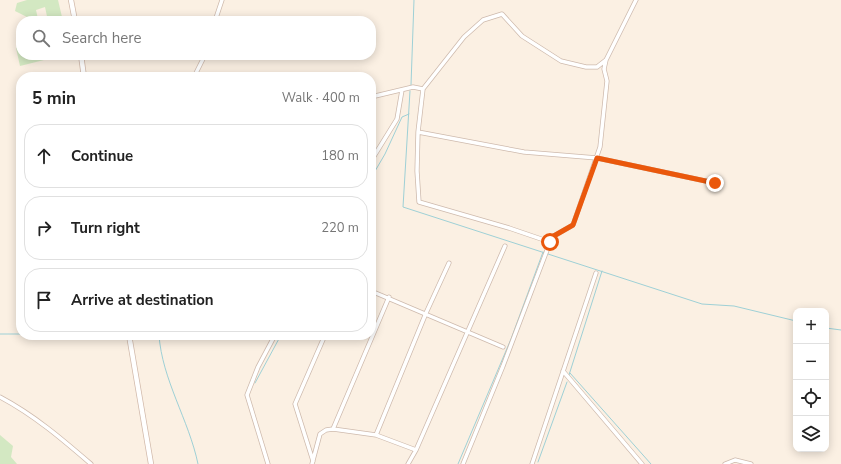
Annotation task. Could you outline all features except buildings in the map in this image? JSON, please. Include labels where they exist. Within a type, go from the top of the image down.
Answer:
[{"type":"main road","points":[[71,0],[74,16]]},
{"type":"main road","points":[[82,60],[83,72]]},
{"type":"main road","points":[[129,340],[152,464]]},
{"type":"street","points":[[217,16],[222,0]]},
{"type":"street","points":[[463,464],[503,366],[552,237],[573,225],[597,158],[607,81],[604,69],[606,60],[636,0]]},
{"type":"street","points":[[550,242],[509,228],[419,202],[417,171],[418,132],[423,89],[464,37],[483,20],[502,14],[522,36],[561,61],[586,67],[597,67],[606,60]]},
{"type":"street","points":[[196,72],[202,60]]},
{"type":"street","points":[[376,96],[413,87],[423,89]]},
{"type":"street","points":[[376,153],[397,119],[402,90]]},
{"type":"street","points":[[418,132],[524,152],[597,158],[715,183]]},
{"type":"street","points":[[408,464],[416,450],[505,246]]},
{"type":"street","points":[[376,435],[426,313],[449,263]]},
{"type":"street","points":[[534,463],[596,273]]},
{"type":"street","points":[[376,293],[426,313],[503,348]]},
{"type":"street","points":[[376,327],[388,298]]},
{"type":"street","points":[[268,464],[247,396],[258,367],[272,340]]},
{"type":"street","points":[[313,463],[295,404],[323,340]]},
{"type":"street","points":[[333,429],[370,340]]},
{"type":"street","points":[[563,371],[642,464]]},
{"type":"street","points":[[0,397],[22,408],[51,429],[91,464]]},
{"type":"street","points":[[313,463],[320,434],[326,430],[333,429],[376,435],[416,450]]},
{"type":"street","points":[[725,464],[735,460],[751,464]]},
{"type":"green space","points":[[27,0],[58,0],[62,16],[47,16],[45,7],[36,10],[37,16],[25,16],[15,11],[17,3]]},
{"type":"green space","points":[[19,60],[44,60],[20,66]]},
{"type":"green space","points":[[0,435],[13,446],[11,457],[17,464],[0,464]]},
{"type":"waterway","points":[[411,85],[414,0]]},
{"type":"waterway","points":[[410,91],[403,207],[545,253]]},
{"type":"waterway","points":[[376,169],[385,154],[402,117],[409,114]]},
{"type":"waterway","points":[[458,464],[511,339],[543,252]]},
{"type":"waterway","points":[[548,254],[702,304],[734,306],[793,320]]},
{"type":"waterway","points":[[569,375],[602,271]]},
{"type":"waterway","points":[[829,328],[841,330]]},
{"type":"waterway","points":[[0,334],[16,334]]},
{"type":"waterway","points":[[160,340],[165,368],[189,432],[198,464]]},
{"type":"waterway","points":[[255,383],[278,340]]},
{"type":"waterway","points":[[570,373],[651,464]]},
{"type":"waterway","points":[[538,462],[567,382]]},
{"type":"route","points":[[550,242],[552,237],[573,225],[597,158],[715,183]]}]
